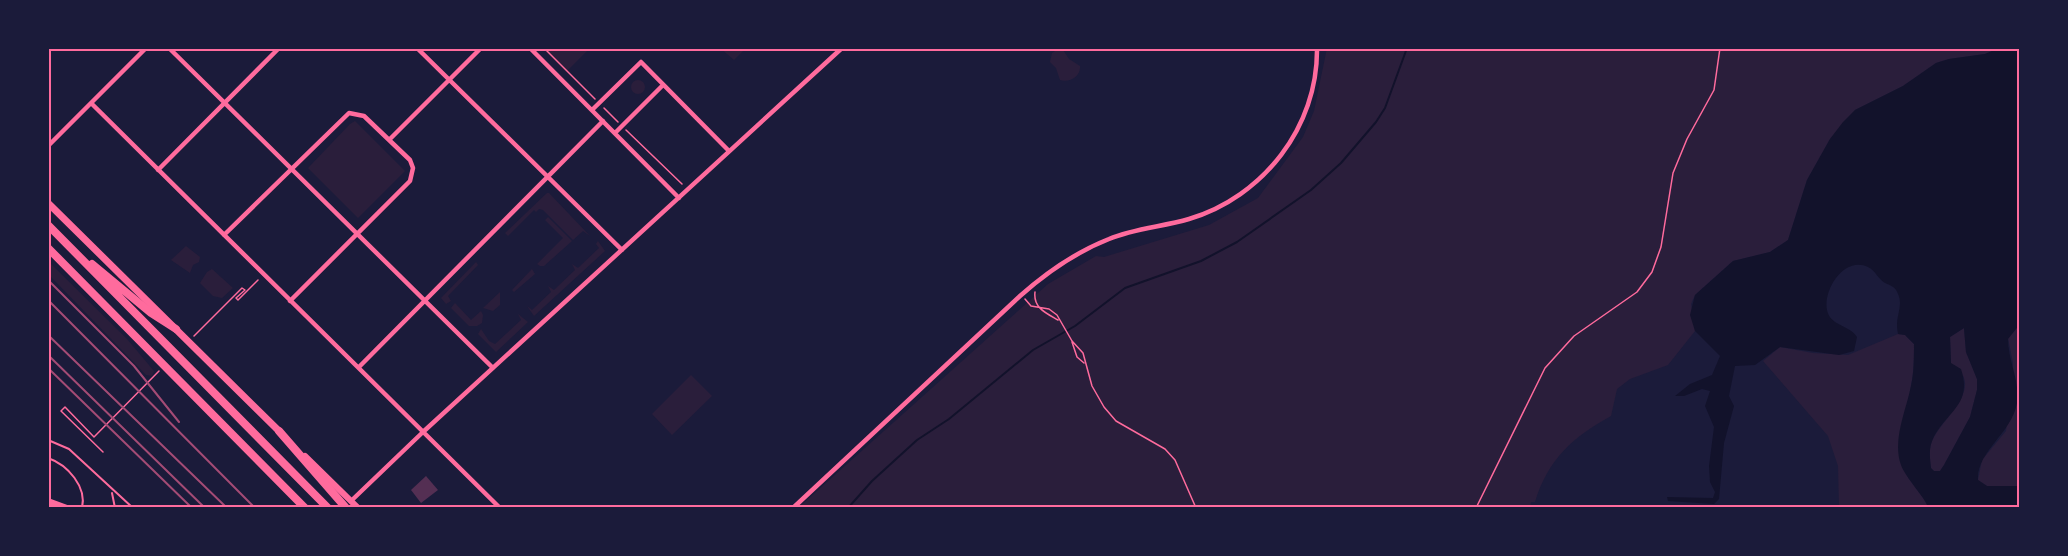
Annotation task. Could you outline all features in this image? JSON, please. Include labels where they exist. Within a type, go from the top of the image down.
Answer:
[{"type":"highway","points":[[48,225],[328,508]]},
{"type":"highway","points":[[60,237],[151,313],[176,329]]},
{"type":"highway","points":[[48,248],[304,508]]},
{"type":"highway","points":[[279,431],[348,505]]},
{"type":"main road","points":[[48,202],[279,431]]},
{"type":"main road","points":[[48,501],[67,508]]},
{"type":"main road","points":[[348,505],[358,508]]},
{"type":"street","points":[[48,146],[146,48]]},
{"type":"street","points":[[169,48],[493,368]]},
{"type":"street","points":[[158,170],[279,48]]},
{"type":"street","points":[[417,48],[622,250]]},
{"type":"street","points":[[389,140],[481,48]]},
{"type":"street","points":[[530,48],[679,198]]},
{"type":"street","points":[[348,505],[423,432],[842,48]]},
{"type":"street","points":[[793,508],[1036,282],[1074,256],[1111,238],[1207,212],[1234,199],[1258,181],[1284,151],[1304,115],[1315,80],[1317,48]]},
{"type":"street","points":[[592,110],[641,62],[729,151]]},
{"type":"street","points":[[615,133],[663,85]]},
{"type":"street","points":[[91,103],[500,508]]},
{"type":"street","points":[[224,235],[349,113],[364,116],[389,140],[412,164],[412,178],[290,301]]},
{"type":"street","points":[[359,367],[603,121]]},
{"type":"lane","points":[[48,440],[69,449],[111,491],[133,508]]},
{"type":"lane","points":[[48,458],[63,466],[82,489],[82,508]]},
{"type":"lane","points":[[111,491],[115,508]]},
{"type":"path","points":[[544,48],[594,98]]},
{"type":"path","points":[[1476,508],[1545,368],[1574,336],[1628,301],[1647,281],[1661,247],[1673,173],[1687,139],[1714,90],[1720,48]]},
{"type":"path","points":[[602,106],[619,123]]},
{"type":"path","points":[[627,131],[679,183],[685,185]]},
{"type":"path","points":[[255,284],[258,280]]},
{"type":"path","points":[[1035,290],[1034,301],[1039,308],[1059,321]]},
{"type":"path","points":[[1024,300],[1031,306],[1053,311],[1072,341],[1083,353],[1084,363],[1097,397],[1116,421],[1152,440],[1175,460],[1196,508]]},
{"type":"path","points":[[1072,341],[1077,357],[1084,363]]},
{"type":"path","points":[[94,437],[65,408],[62,411],[103,452]]},
{"type":"shaded area","points":[[542,48],[590,48],[566,72]]},
{"type":"shaded area","points":[[720,48],[746,48],[734,60]]},
{"type":"shaded area","points":[[1327,48],[1999,48],[1985,54],[1936,63],[1903,86],[1855,110],[1830,139],[1807,180],[1788,240],[1770,252],[1733,261],[1695,295],[1691,304],[1695,331],[1668,365],[1630,379],[1617,389],[1611,416],[1585,432],[1555,461],[1540,487],[1535,502],[1531,502],[1530,508],[798,508],[1048,284],[1096,256],[1104,257],[1209,225],[1258,198],[1303,137],[1314,111]]},
{"type":"shaded area","points":[[1999,48],[2020,48],[2020,324],[2008,339],[2017,386],[2017,403],[2009,424],[1983,460],[1978,480],[1987,486],[2020,486],[2020,508],[1928,508],[1903,470],[1898,446],[1913,376],[1914,344],[1905,335],[1898,334],[1900,299],[1896,289],[1883,281],[1870,268],[1859,265],[1843,270],[1828,293],[1827,302],[1827,310],[1832,319],[1857,337],[1854,351],[1839,355],[1780,347],[1755,365],[1735,366],[1729,396],[1734,406],[1724,443],[1719,499],[1714,504],[1668,501],[1667,497],[1713,498],[1715,492],[1710,482],[1709,466],[1714,427],[1705,406],[1710,391],[1702,389],[1684,396],[1675,396],[1690,384],[1712,375],[1720,356],[1695,331],[1690,315],[1695,295],[1733,261],[1770,252],[1788,240],[1807,180],[1830,139],[1855,110],[1903,86],[1936,63],[1985,54]],"holes":[[[1964,328],[1966,352],[1977,379],[1977,390],[1970,417],[1944,465],[1940,471],[1934,471],[1931,468],[1931,444],[1936,433],[1955,410],[1963,393],[1964,382],[1961,369],[1951,363],[1950,337]]]},
{"type":"shaded area","points":[[1058,49],[1063,50],[1069,59],[1080,66],[1079,73],[1071,80],[1060,80],[1056,68],[1050,62],[1052,53]]},
{"type":"shaded area","points":[[638,80],[643,82],[645,87],[643,92],[638,94],[633,92],[631,87],[633,82]]},
{"type":"shaded area","points":[[355,121],[405,171],[358,218],[308,168]]},
{"type":"shaded area","points":[[547,193],[590,236],[583,231],[573,240],[543,210],[539,209],[536,212],[534,210],[508,236],[505,233]]},
{"type":"shaded area","points":[[548,217],[572,241],[544,266],[540,266],[537,264],[563,238],[545,220]]},
{"type":"shaded area","points":[[598,241],[605,251],[534,316],[527,306],[532,310],[551,292],[548,286],[554,290],[575,270],[572,264],[578,268],[599,248],[596,244]]},
{"type":"shaded area","points":[[186,246],[200,257],[199,262],[193,265],[190,273],[171,260]]},
{"type":"shaded area","points":[[48,261],[127,339],[154,371],[152,376],[146,375],[51,277]]},
{"type":"shaded area","points":[[476,262],[478,265],[448,296],[451,301],[446,304],[441,298]]},
{"type":"shaded area","points":[[212,269],[233,288],[222,298],[213,296],[200,283],[207,272]]},
{"type":"shaded area","points":[[532,269],[535,274],[514,292],[512,290]]},
{"type":"shaded area","points":[[500,292],[500,305],[493,311],[483,308]]},
{"type":"shaded area","points":[[455,303],[471,320],[481,311],[482,323],[469,326],[451,308]]},
{"type":"shaded area","points":[[518,314],[528,322],[496,352],[478,334],[481,329],[489,341],[495,344],[521,320]]},
{"type":"shaded area","points":[[2020,324],[2020,486],[1987,486],[1978,480],[1982,460],[2006,431],[2013,363],[2008,338]]},
{"type":"shaded area","points":[[1964,328],[1966,352],[1977,379],[1977,390],[1970,417],[1940,471],[1934,471],[1931,468],[1931,444],[1963,393],[1965,383],[1961,373],[1951,364],[1950,337]]},
{"type":"shaded area","points":[[1898,334],[1905,335],[1914,344],[1913,375],[1901,432],[1901,462],[1928,508],[1839,508],[1838,466],[1828,436],[1763,361],[1780,347],[1813,353],[1848,355]]},
{"type":"shaded area","points":[[691,375],[712,396],[672,435],[652,414]]},
{"type":"building","points":[[426,476],[438,490],[421,503],[411,490]]},
{"type":"waterway","points":[[848,508],[872,481],[917,440],[949,419],[1033,350],[1075,326],[1125,288],[1201,261],[1237,242],[1311,190],[1341,163],[1376,122],[1385,108],[1407,48]]},
{"type":"railway","points":[[48,280],[134,366],[179,422]]},
{"type":"railway","points":[[48,300],[255,508]]},
{"type":"railway","points":[[48,335],[227,508]]},
{"type":"railway","points":[[48,355],[205,508]]},
{"type":"railway","points":[[48,368],[192,508]]}]
